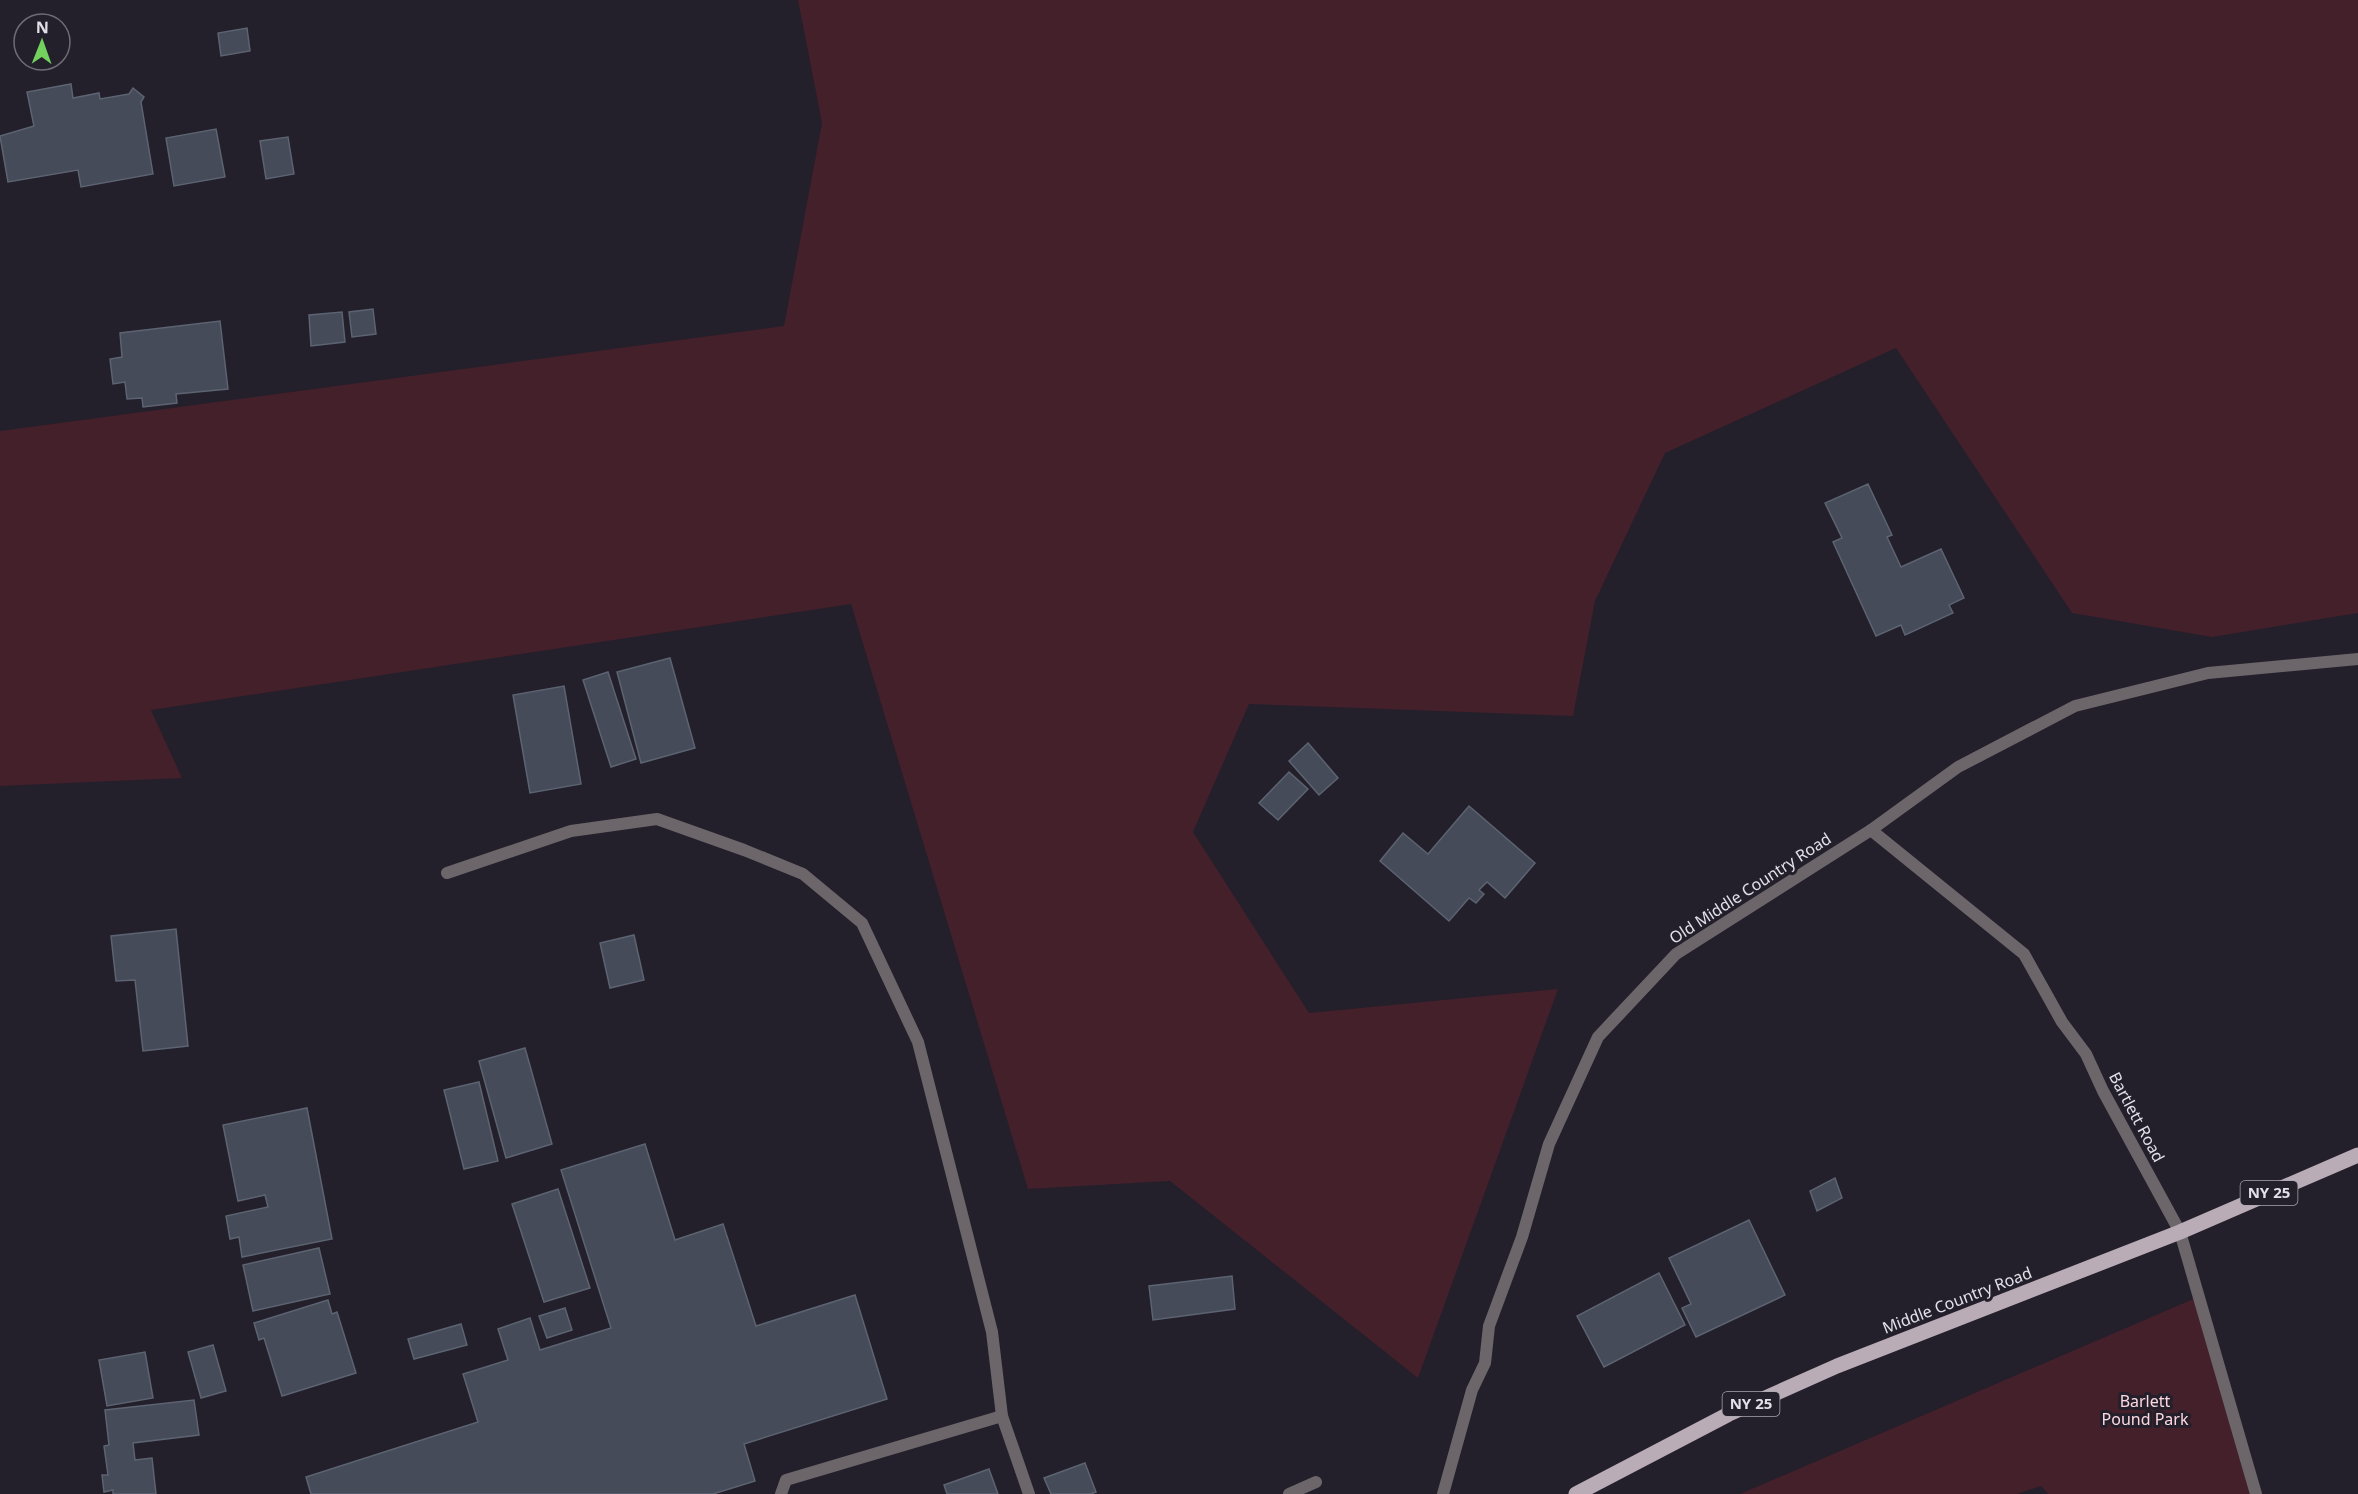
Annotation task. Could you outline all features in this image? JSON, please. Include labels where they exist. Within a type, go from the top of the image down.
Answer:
[{"type":"main road","name":"Middle Country Road","points":[[1576,1494],[1729,1414],[1837,1366],[2180,1232],[2358,1155]]},
{"type":"street","name":"Old Middle Country Road","points":[[1443,1494],[1472,1390],[1485,1363],[1490,1326],[1522,1237],[1549,1144],[1598,1037],[1676,954],[1871,830],[1958,767],[2075,706],[2208,672],[2358,659]]},
{"type":"street","points":[[447,873],[571,831],[657,819],[803,874],[862,923],[918,1042],[992,1332],[1002,1416],[1029,1494]]},
{"type":"street","name":"Bartlett Road","points":[[1871,830],[2024,954],[2062,1022],[2086,1054],[2103,1091],[2180,1232],[2256,1494]]},
{"type":"street","points":[[781,1494],[786,1480],[1002,1416]]},
{"type":"street","points":[[1289,1494],[1316,1482]]},
{"type":"green space","points":[[798,0],[2358,0],[2358,613],[2212,637],[2072,613],[1896,348],[1665,453],[1595,601],[1573,716],[1249,704],[1193,832],[1309,1013],[1558,989],[1418,1378],[1170,1181],[1028,1189],[851,604],[151,710],[182,778],[0,786],[0,431],[784,326],[822,123]]},
{"type":"green space","name":"Barlett Pound Park","points":[[2198,1297],[2259,1494],[2048,1494],[2041,1486],[2017,1494],[1740,1494]]},
{"type":"building","points":[[247,28],[250,51],[221,56],[218,33]]},
{"type":"building","points":[[71,84],[73,98],[99,93],[100,99],[129,94],[133,88],[144,97],[141,102],[153,174],[81,187],[78,170],[8,182],[0,136],[34,126],[27,92]]},
{"type":"building","points":[[216,129],[225,177],[174,186],[166,138]]},
{"type":"building","points":[[288,137],[294,174],[266,179],[260,141]]},
{"type":"building","points":[[373,309],[376,334],[352,337],[349,312]]},
{"type":"building","points":[[342,312],[345,342],[311,346],[309,315]]},
{"type":"building","points":[[220,321],[228,389],[176,394],[177,403],[143,407],[142,398],[127,399],[125,382],[113,384],[110,359],[122,357],[120,333]]},
{"type":"building","points":[[1868,484],[1892,535],[1887,537],[1901,567],[1941,549],[1964,598],[1949,605],[1953,613],[1905,635],[1901,625],[1876,636],[1833,542],[1842,538],[1825,503]]},
{"type":"building","points":[[670,658],[695,748],[641,763],[617,672]]},
{"type":"building","points":[[608,672],[636,759],[611,767],[583,680]]},
{"type":"building","points":[[564,686],[581,784],[530,793],[513,695]]},
{"type":"building","points":[[1308,743],[1338,778],[1319,795],[1289,761]]},
{"type":"building","points":[[1289,772],[1308,789],[1278,820],[1259,803]]},
{"type":"building","points":[[1469,806],[1535,863],[1505,898],[1487,882],[1479,890],[1484,894],[1476,903],[1469,898],[1449,921],[1380,861],[1403,833],[1428,854]]},
{"type":"building","points":[[176,929],[188,1046],[143,1051],[135,980],[116,981],[111,936]]},
{"type":"building","points":[[634,935],[644,980],[610,988],[600,943]]},
{"type":"building","points":[[525,1048],[552,1144],[506,1158],[479,1061]]},
{"type":"building","points":[[479,1082],[498,1161],[464,1169],[444,1090]]},
{"type":"building","points":[[307,1108],[332,1239],[242,1257],[239,1237],[230,1239],[226,1216],[268,1207],[265,1195],[238,1201],[223,1125]]},
{"type":"building","points":[[645,1144],[675,1240],[723,1224],[756,1326],[855,1295],[887,1399],[744,1444],[755,1481],[713,1494],[311,1494],[306,1477],[478,1422],[463,1374],[508,1360],[498,1329],[530,1318],[540,1350],[611,1328],[561,1170]]},
{"type":"building","points":[[1835,1178],[1842,1198],[1817,1211],[1810,1191]]},
{"type":"building","points":[[558,1189],[590,1288],[544,1302],[512,1204]]},
{"type":"building","points":[[1749,1220],[1785,1295],[1696,1337],[1682,1308],[1691,1304],[1669,1258]]},
{"type":"building","points":[[319,1248],[330,1294],[253,1311],[243,1265]]},
{"type":"building","points":[[1659,1273],[1685,1325],[1604,1367],[1577,1316]]},
{"type":"building","points":[[1232,1276],[1235,1309],[1153,1320],[1149,1286]]},
{"type":"building","points":[[328,1300],[332,1314],[337,1312],[356,1373],[282,1396],[264,1338],[259,1340],[254,1323]]},
{"type":"building","points":[[565,1308],[572,1330],[547,1338],[539,1316]]},
{"type":"building","points":[[461,1324],[467,1345],[414,1359],[408,1339]]},
{"type":"building","points":[[213,1345],[226,1391],[201,1398],[188,1352]]},
{"type":"building","points":[[145,1352],[153,1398],[107,1406],[99,1360]]},
{"type":"building","points":[[194,1400],[199,1435],[133,1443],[135,1460],[152,1458],[156,1494],[113,1494],[113,1490],[104,1492],[102,1475],[108,1475],[104,1446],[109,1445],[105,1410]]},
{"type":"building","points":[[1085,1463],[1096,1492],[1051,1494],[1044,1478]]},
{"type":"building","points":[[989,1469],[998,1494],[947,1494],[944,1485]]}]
